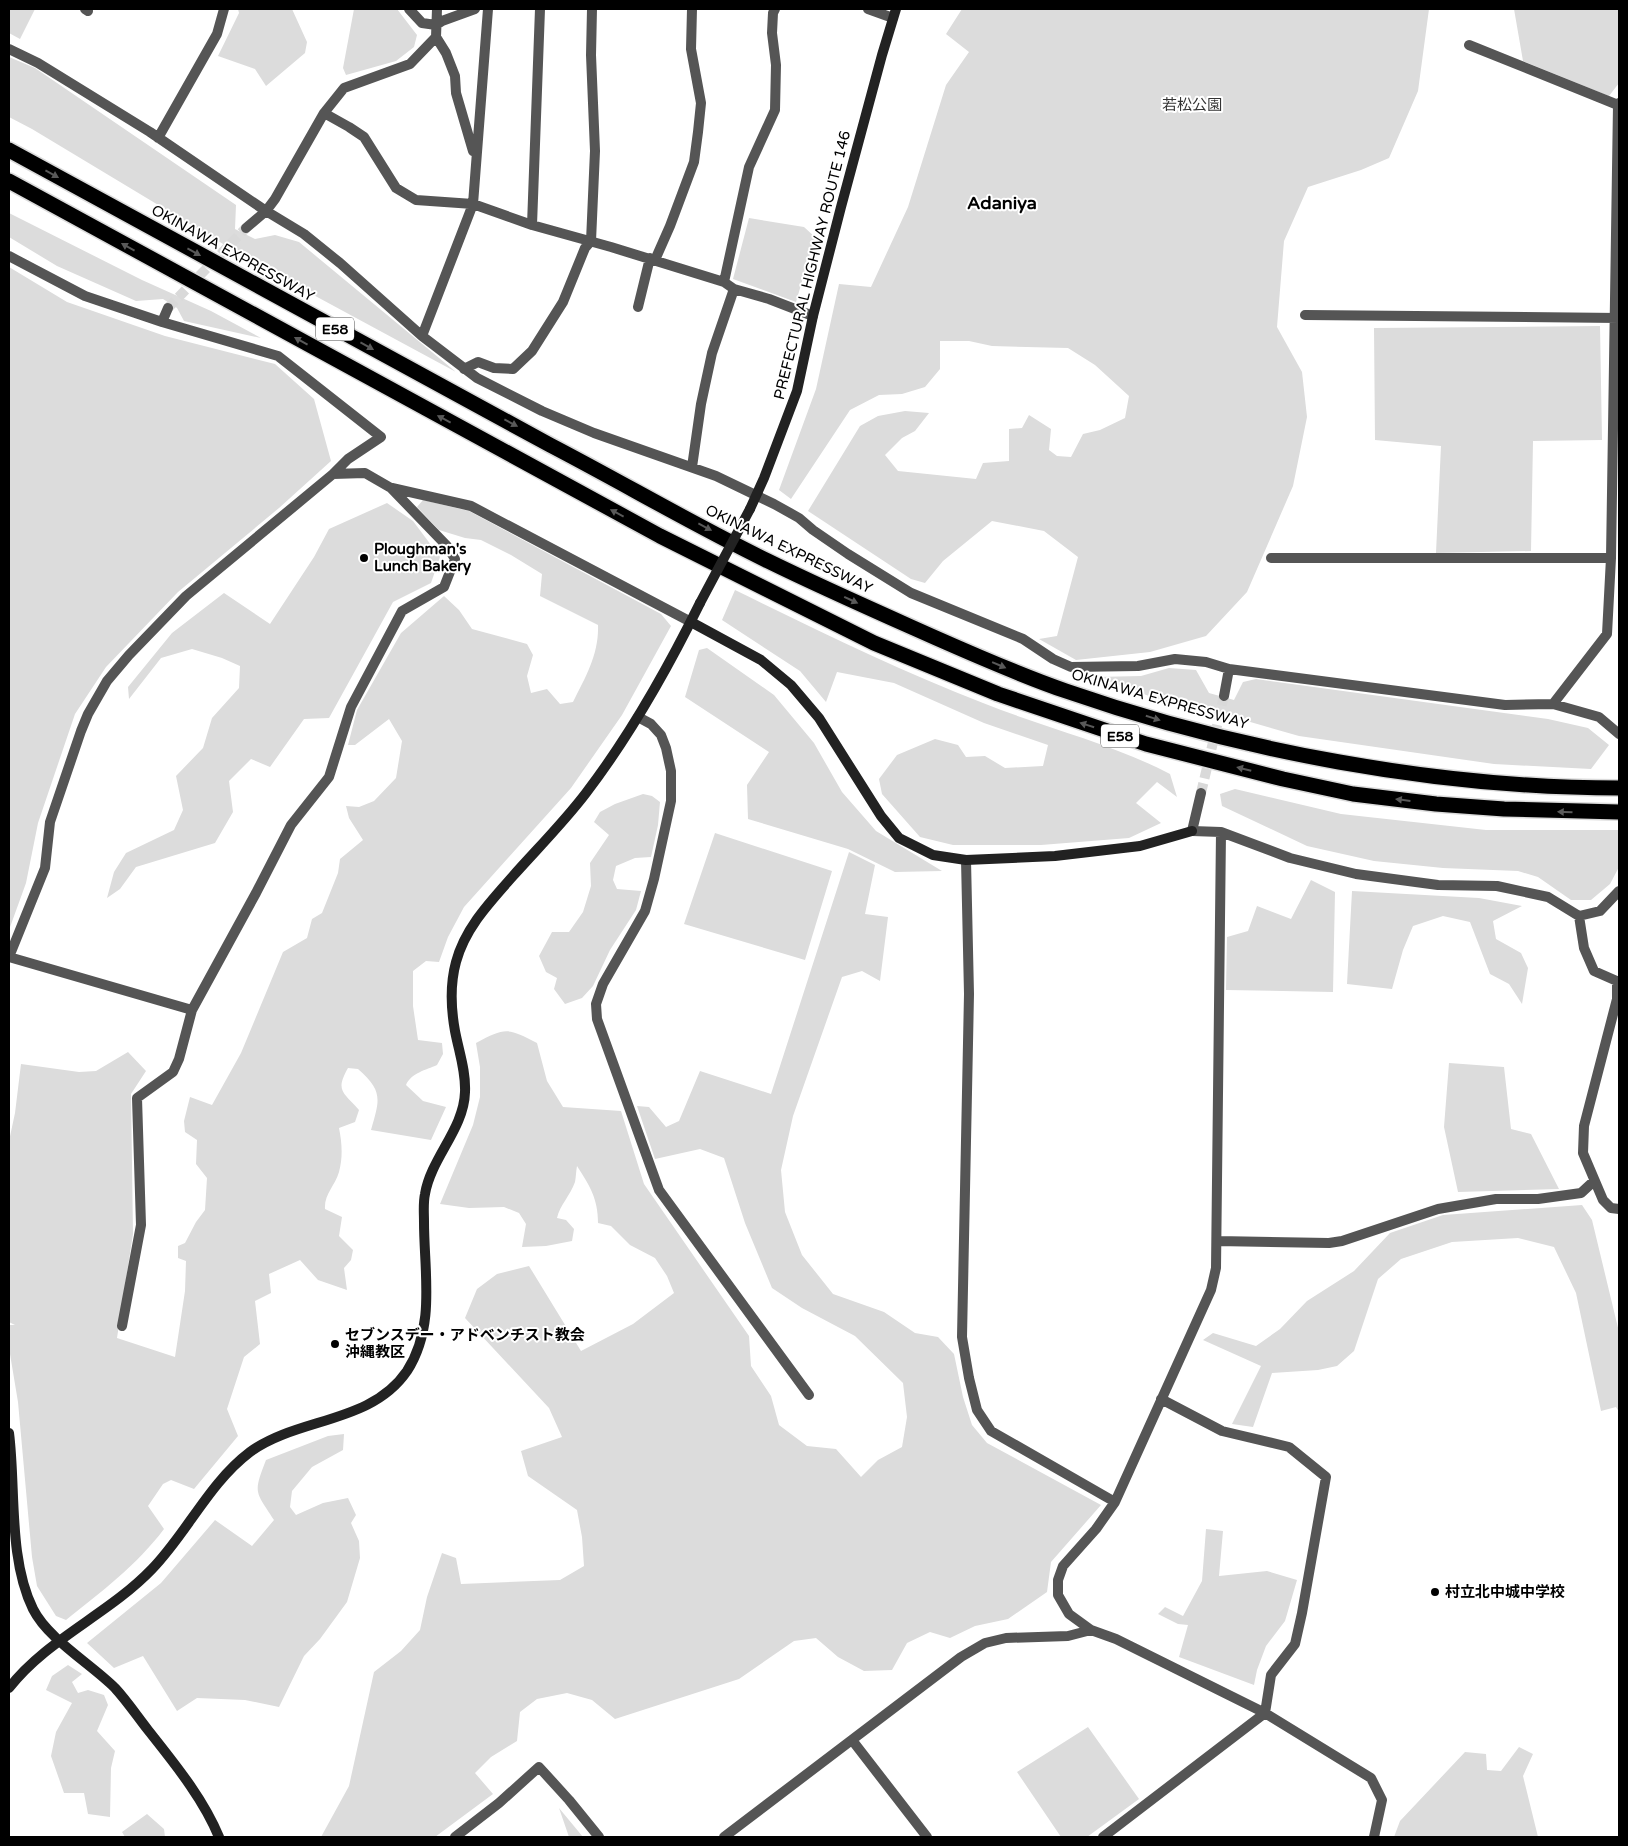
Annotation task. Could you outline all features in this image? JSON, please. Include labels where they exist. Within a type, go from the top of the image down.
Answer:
[{"type":"highway","name":"OKINAWA EXPRESSWAY","points":[[9,150],[416,373],[765,559],[876,612],[1006,668],[1067,691],[1161,720],[1237,740],[1342,762],[1406,772],[1509,783],[1615,788]]},
{"type":"highway","name":"E58","points":[[9,181],[660,536],[874,643],[998,694],[1146,744],[1283,779],[1353,794],[1436,804],[1504,809],[1616,812]]},
{"type":"main road","name":"PREFECTURAL HIGHWAY ROUTE 146","points":[[9,1688],[29,1665],[104,1610],[150,1572],[184,1531],[230,1469],[252,1451],[280,1435],[301,1426],[357,1410],[372,1403],[392,1388],[405,1374],[416,1355],[427,1312],[425,1195],[431,1174],[460,1117],[465,1098],[466,1078],[455,1032],[452,1008],[452,986],[461,944],[475,921],[491,901],[584,796],[622,744],[662,678],[750,509],[797,391],[813,316],[882,54],[895,14]]},
{"type":"main road","points":[[690,622],[761,660],[791,685],[819,718],[882,816],[899,838],[933,855],[966,860],[1055,856],[1140,846],[1192,831]]},
{"type":"main road","points":[[9,1433],[18,1556],[21,1574],[33,1611],[60,1641],[115,1688],[189,1784],[215,1826],[219,1837]]},
{"type":"street","points":[[158,138],[217,34],[224,9]]},
{"type":"street","points":[[409,9],[422,23],[436,25],[442,20],[475,9]]},
{"type":"street","points":[[437,9],[436,37],[446,53],[455,76],[456,93],[472,141],[476,165]]},
{"type":"street","points":[[422,336],[473,204],[488,9]]},
{"type":"street","points":[[532,225],[540,9]]},
{"type":"street","points":[[464,369],[478,362],[494,368],[513,369],[532,351],[563,302],[585,248],[591,241],[594,151],[591,55],[592,9]]},
{"type":"street","points":[[638,307],[652,259],[670,226],[694,162],[701,103],[691,49],[692,9]]},
{"type":"street","points":[[724,282],[749,167],[775,110],[776,65],[772,33],[773,12],[775,9]]},
{"type":"street","points":[[868,9],[895,14]]},
{"type":"street","points":[[246,228],[266,211],[276,199],[324,113],[344,88],[410,64],[436,37]]},
{"type":"street","points":[[1469,45],[1619,104],[1617,318],[1611,558],[1607,634],[1553,704]]},
{"type":"street","points":[[9,49],[38,63],[158,138],[312,240],[422,336],[477,378],[542,411],[594,433],[716,476],[799,518],[848,554],[911,593],[1023,639],[1053,659],[1071,667],[1138,666],[1175,659],[1206,662],[1229,670],[1505,705],[1553,704],[1599,716],[1619,734]]},
{"type":"street","points":[[324,113],[364,137],[396,188],[416,200],[473,204],[532,225],[652,259],[724,282],[734,289],[770,299],[813,316]]},
{"type":"street","points":[[9,256],[85,296],[162,322],[278,356],[381,437],[348,459],[333,474],[186,596],[129,655],[107,681],[88,714],[50,822],[45,868],[9,957],[192,1010]]},
{"type":"street","points":[[692,467],[701,404],[712,353],[734,289]]},
{"type":"street","points":[[162,322],[168,308]]},
{"type":"street","points":[[1305,315],[1617,318]]},
{"type":"street","points":[[122,1326],[141,1225],[138,1098],[173,1072],[179,1059],[192,1010],[256,893],[290,825],[329,777],[351,707],[402,611],[444,587],[455,558],[447,546],[391,488],[365,473],[333,474]]},
{"type":"street","points":[[391,488],[471,506],[690,622]]},
{"type":"street","points":[[1271,558],[1611,558]]},
{"type":"street","points":[[1224,696],[1229,670]]},
{"type":"street","points":[[638,717],[651,724],[661,735],[671,771],[671,801],[645,911],[603,984],[596,1004],[597,1019],[659,1190],[809,1396]]},
{"type":"street","points":[[1201,793],[1192,831],[1221,832],[1290,858],[1356,874],[1438,885],[1497,886],[1548,897],[1579,916],[1600,911],[1619,891]]},
{"type":"street","points":[[1221,832],[1217,1241],[1216,1268],[1212,1290],[1115,1502],[1096,1529],[1063,1566],[1058,1580],[1058,1595],[1069,1614],[1091,1630],[1116,1639],[1265,1713],[1371,1778],[1382,1800],[1374,1837]]},
{"type":"street","points":[[966,860],[969,994],[962,1336],[969,1378],[977,1410],[991,1432],[1115,1502]]},
{"type":"street","points":[[1579,916],[1584,948],[1594,971],[1618,981],[1617,999],[1584,1126],[1583,1153],[1603,1200],[1611,1208],[1619,1209]]},
{"type":"street","points":[[1217,1241],[1329,1243],[1342,1241],[1438,1209],[1496,1199],[1538,1199],[1581,1193],[1594,1181]]},
{"type":"street","points":[[1103,1837],[1265,1713],[1271,1675],[1295,1644],[1326,1477],[1289,1447],[1222,1431],[1162,1399]]},
{"type":"street","points":[[724,1837],[961,1657],[984,1643],[1006,1638],[1068,1636],[1091,1630]]},
{"type":"street","points":[[852,1740],[927,1837]]},
{"type":"street","points":[[455,1837],[499,1803],[539,1768],[599,1837]]},
{"type":"green space","points":[[9,9],[35,9],[20,39],[9,33]]},
{"type":"green space","points":[[238,9],[292,9],[307,42],[305,53],[266,86],[255,69],[218,56],[239,13]]},
{"type":"green space","points":[[354,9],[397,9],[417,35],[414,47],[396,61],[346,75],[343,68]]},
{"type":"green space","name":"若松公園","points":[[962,9],[1429,9],[1418,91],[1389,158],[1361,170],[1308,187],[1284,241],[1277,327],[1302,372],[1307,417],[1293,486],[1247,592],[1206,636],[1150,652],[1076,660],[1039,639],[1057,636],[1078,557],[1044,531],[992,521],[943,561],[925,583],[911,579],[808,511],[860,426],[878,416],[905,411],[929,413],[915,431],[902,438],[885,455],[898,471],[976,479],[983,463],[1009,461],[1009,429],[1022,428],[1029,415],[1051,429],[1049,450],[1057,456],[1071,457],[1083,434],[1100,430],[1125,418],[1129,396],[1095,365],[1068,348],[992,346],[969,341],[940,341],[940,369],[925,387],[902,394],[879,395],[850,410],[791,499],[779,490],[816,389],[839,284],[871,287],[908,207],[946,85],[969,52],[946,34]]},
{"type":"green space","points":[[1514,9],[1619,9],[1619,83],[1609,96],[1523,61]]},
{"type":"green space","points":[[9,57],[35,68],[236,205],[235,229],[255,239],[275,235],[299,242],[456,372],[258,265],[9,117]]},
{"type":"green space","points":[[9,213],[142,280],[211,311],[261,338],[184,321],[177,308],[163,299],[136,301],[57,266],[9,237]]},
{"type":"green space","points":[[749,218],[804,227],[815,237],[796,302],[733,279]]},
{"type":"green space","points":[[9,267],[67,302],[165,336],[275,364],[314,399],[331,461],[279,508],[178,592],[106,667],[75,714],[38,823],[26,883],[9,930]]},
{"type":"green space","points":[[1600,326],[1602,440],[1533,441],[1531,551],[1436,553],[1441,446],[1375,440],[1374,328]]},
{"type":"green space","points":[[423,500],[469,511],[661,614],[671,626],[622,715],[571,788],[464,907],[448,937],[439,962],[426,961],[413,971],[413,1006],[418,1040],[442,1043],[443,1054],[437,1065],[415,1075],[406,1085],[423,1101],[446,1107],[431,1140],[371,1130],[377,1103],[377,1096],[372,1083],[358,1069],[348,1068],[344,1076],[342,1082],[343,1091],[359,1110],[355,1122],[339,1128],[342,1150],[341,1161],[337,1177],[326,1199],[325,1209],[342,1217],[339,1236],[353,1250],[351,1260],[344,1268],[347,1290],[318,1280],[300,1260],[269,1274],[271,1293],[255,1301],[260,1344],[244,1357],[227,1409],[238,1436],[194,1489],[171,1480],[163,1484],[148,1506],[164,1529],[130,1566],[66,1620],[56,1616],[37,1586],[32,1557],[18,1402],[9,1348],[9,1325],[15,1325],[9,1322],[9,1141],[15,1113],[21,1064],[79,1072],[96,1071],[128,1052],[146,1071],[131,1094],[133,1234],[117,1338],[175,1357],[185,1291],[186,1261],[178,1258],[178,1246],[185,1243],[205,1210],[207,1178],[196,1164],[197,1140],[185,1132],[184,1121],[190,1097],[212,1105],[241,1053],[283,952],[307,938],[312,919],[322,913],[338,873],[340,859],[363,840],[349,818],[346,806],[359,807],[374,801],[396,778],[402,741],[389,719],[355,745],[348,745],[357,710],[401,633],[444,596],[459,610],[472,629],[527,644],[533,655],[527,676],[531,693],[547,689],[560,704],[573,702],[594,655],[598,625],[540,596],[542,574],[511,555],[481,540],[465,538],[439,530],[417,507]]},
{"type":"green space","points":[[387,503],[413,521],[440,557],[431,583],[393,602],[329,718],[304,719],[270,767],[251,759],[229,781],[233,812],[215,843],[136,867],[120,889],[107,898],[114,872],[126,853],[174,830],[183,810],[176,776],[203,748],[212,718],[239,688],[240,666],[222,658],[192,649],[161,658],[129,699],[128,687],[172,633],[224,593],[270,624],[314,557],[329,529]]},
{"type":"green space","points":[[735,590],[858,649],[951,690],[1006,712],[1125,753],[1148,763],[1170,774],[1177,797],[1157,782],[1136,803],[1161,823],[1129,838],[1041,845],[953,845],[920,837],[882,794],[879,779],[897,755],[935,739],[958,745],[966,757],[985,756],[1005,768],[1043,766],[1048,745],[984,723],[894,683],[837,672],[826,702],[800,671],[722,620]]},
{"type":"green space","points":[[707,648],[774,695],[814,743],[842,792],[876,831],[942,871],[895,872],[848,849],[748,819],[747,785],[769,752],[685,697],[699,650]]},
{"type":"green space","points":[[1169,668],[1196,670],[1209,693],[1234,700],[1243,682],[1256,679],[1548,719],[1588,728],[1609,745],[1591,769],[1494,764],[1299,736],[1233,717],[1166,702],[1096,677],[1141,676]]},
{"type":"green space","points":[[1235,789],[1341,814],[1486,830],[1619,830],[1619,867],[1610,884],[1591,900],[1571,900],[1538,877],[1518,871],[1443,868],[1374,861],[1307,846],[1222,806],[1220,794]]},
{"type":"green space","points":[[643,794],[652,796],[660,802],[658,825],[651,857],[635,858],[616,866],[613,880],[617,889],[641,891],[636,910],[610,950],[593,986],[582,998],[565,1004],[554,989],[557,978],[546,972],[539,956],[552,932],[569,932],[583,912],[591,886],[590,863],[609,835],[594,822],[600,812],[615,804]]},
{"type":"green space","points":[[715,833],[832,871],[805,960],[684,924]]},
{"type":"green space","points":[[849,852],[875,865],[865,914],[888,917],[880,981],[862,971],[842,977],[793,1116],[781,1170],[785,1212],[802,1255],[833,1294],[884,1312],[915,1333],[938,1337],[954,1354],[963,1397],[972,1425],[987,1443],[1101,1505],[1051,1562],[1047,1592],[1008,1619],[975,1626],[950,1638],[930,1632],[907,1643],[892,1670],[864,1671],[838,1657],[816,1638],[794,1641],[739,1679],[615,1719],[592,1700],[567,1693],[537,1699],[520,1712],[517,1741],[491,1757],[475,1773],[493,1794],[435,1837],[321,1837],[349,1786],[374,1672],[401,1651],[420,1630],[427,1597],[442,1553],[456,1558],[461,1584],[560,1580],[584,1566],[582,1537],[577,1510],[528,1476],[521,1451],[562,1437],[549,1408],[465,1318],[477,1289],[497,1274],[529,1266],[581,1351],[633,1324],[674,1293],[667,1276],[655,1258],[630,1245],[611,1226],[598,1223],[597,1207],[592,1193],[577,1166],[575,1182],[557,1218],[566,1220],[574,1229],[572,1241],[546,1246],[522,1247],[526,1224],[519,1213],[504,1207],[469,1208],[440,1204],[473,1125],[480,1097],[480,1067],[476,1043],[500,1032],[506,1031],[519,1034],[537,1043],[547,1081],[563,1107],[621,1111],[644,1184],[749,1336],[751,1366],[771,1396],[779,1425],[807,1446],[836,1449],[861,1477],[878,1460],[902,1447],[907,1417],[903,1383],[855,1336],[802,1308],[772,1288],[745,1223],[724,1158],[700,1149],[655,1159],[637,1106],[649,1107],[666,1127],[679,1121],[700,1071],[771,1094]]},
{"type":"green space","points":[[1311,880],[1335,892],[1333,992],[1226,990],[1227,937],[1248,931],[1257,906],[1291,919]]},
{"type":"green space","points":[[1352,891],[1479,898],[1522,906],[1493,921],[1496,939],[1521,953],[1528,968],[1522,1004],[1509,984],[1490,974],[1470,922],[1443,916],[1413,926],[1403,950],[1392,989],[1347,984]]},
{"type":"green space","points":[[1449,1063],[1504,1067],[1511,1129],[1531,1134],[1559,1189],[1458,1192],[1444,1127]]},
{"type":"green space","points":[[1582,1205],[1592,1220],[1619,1332],[1619,1412],[1616,1407],[1601,1411],[1576,1293],[1554,1247],[1518,1238],[1452,1242],[1401,1259],[1378,1279],[1354,1351],[1337,1366],[1318,1370],[1272,1373],[1253,1427],[1232,1424],[1261,1366],[1203,1340],[1213,1333],[1256,1346],[1280,1329],[1307,1301],[1354,1271],[1390,1233],[1443,1215]]},
{"type":"green space","points":[[344,1434],[343,1450],[312,1467],[292,1491],[290,1507],[296,1515],[323,1503],[348,1498],[356,1515],[351,1523],[359,1541],[360,1558],[347,1602],[320,1639],[304,1656],[279,1707],[245,1700],[197,1698],[177,1711],[143,1656],[114,1668],[87,1643],[161,1583],[215,1520],[252,1546],[274,1520],[258,1492],[259,1480],[266,1460],[328,1436]]},
{"type":"green space","points":[[1206,1529],[1223,1531],[1219,1576],[1267,1571],[1297,1580],[1285,1621],[1266,1646],[1257,1670],[1254,1685],[1179,1657],[1188,1625],[1178,1624],[1158,1614],[1165,1607],[1183,1616],[1202,1581]]},
{"type":"green space","points":[[68,1665],[82,1674],[72,1682],[78,1693],[88,1690],[104,1695],[108,1705],[97,1731],[115,1751],[111,1768],[110,1817],[88,1814],[84,1793],[64,1793],[51,1756],[56,1732],[72,1703],[46,1690],[52,1676]]},
{"type":"green space","points":[[1088,1727],[1139,1799],[1087,1837],[1061,1837],[1017,1772]]},
{"type":"green space","points":[[1519,1747],[1533,1754],[1523,1776],[1538,1837],[1394,1837],[1400,1821],[1465,1752],[1486,1754],[1487,1770],[1501,1771]]},
{"type":"green space","points":[[559,1808],[583,1837],[569,1837]]},
{"type":"green space","points":[[147,1814],[164,1829],[165,1837],[125,1837],[122,1832]]},
{"type":"tunnel","points":[[168,308],[246,228]]},
{"type":"tunnel","points":[[1201,793],[1224,696]]},
{"type":"place","name":"Ploughman's Lunch Bakery","points":[[364,558]]},
{"type":"place","name":"セブンスデー・アドベンチスト教会 沖縄教区","points":[[335,1344]]},
{"type":"place","name":"村立北中城中学校","points":[[1435,1592]]},
{"type":"district","name":"Adaniya","points":[[1002,203]]}]
